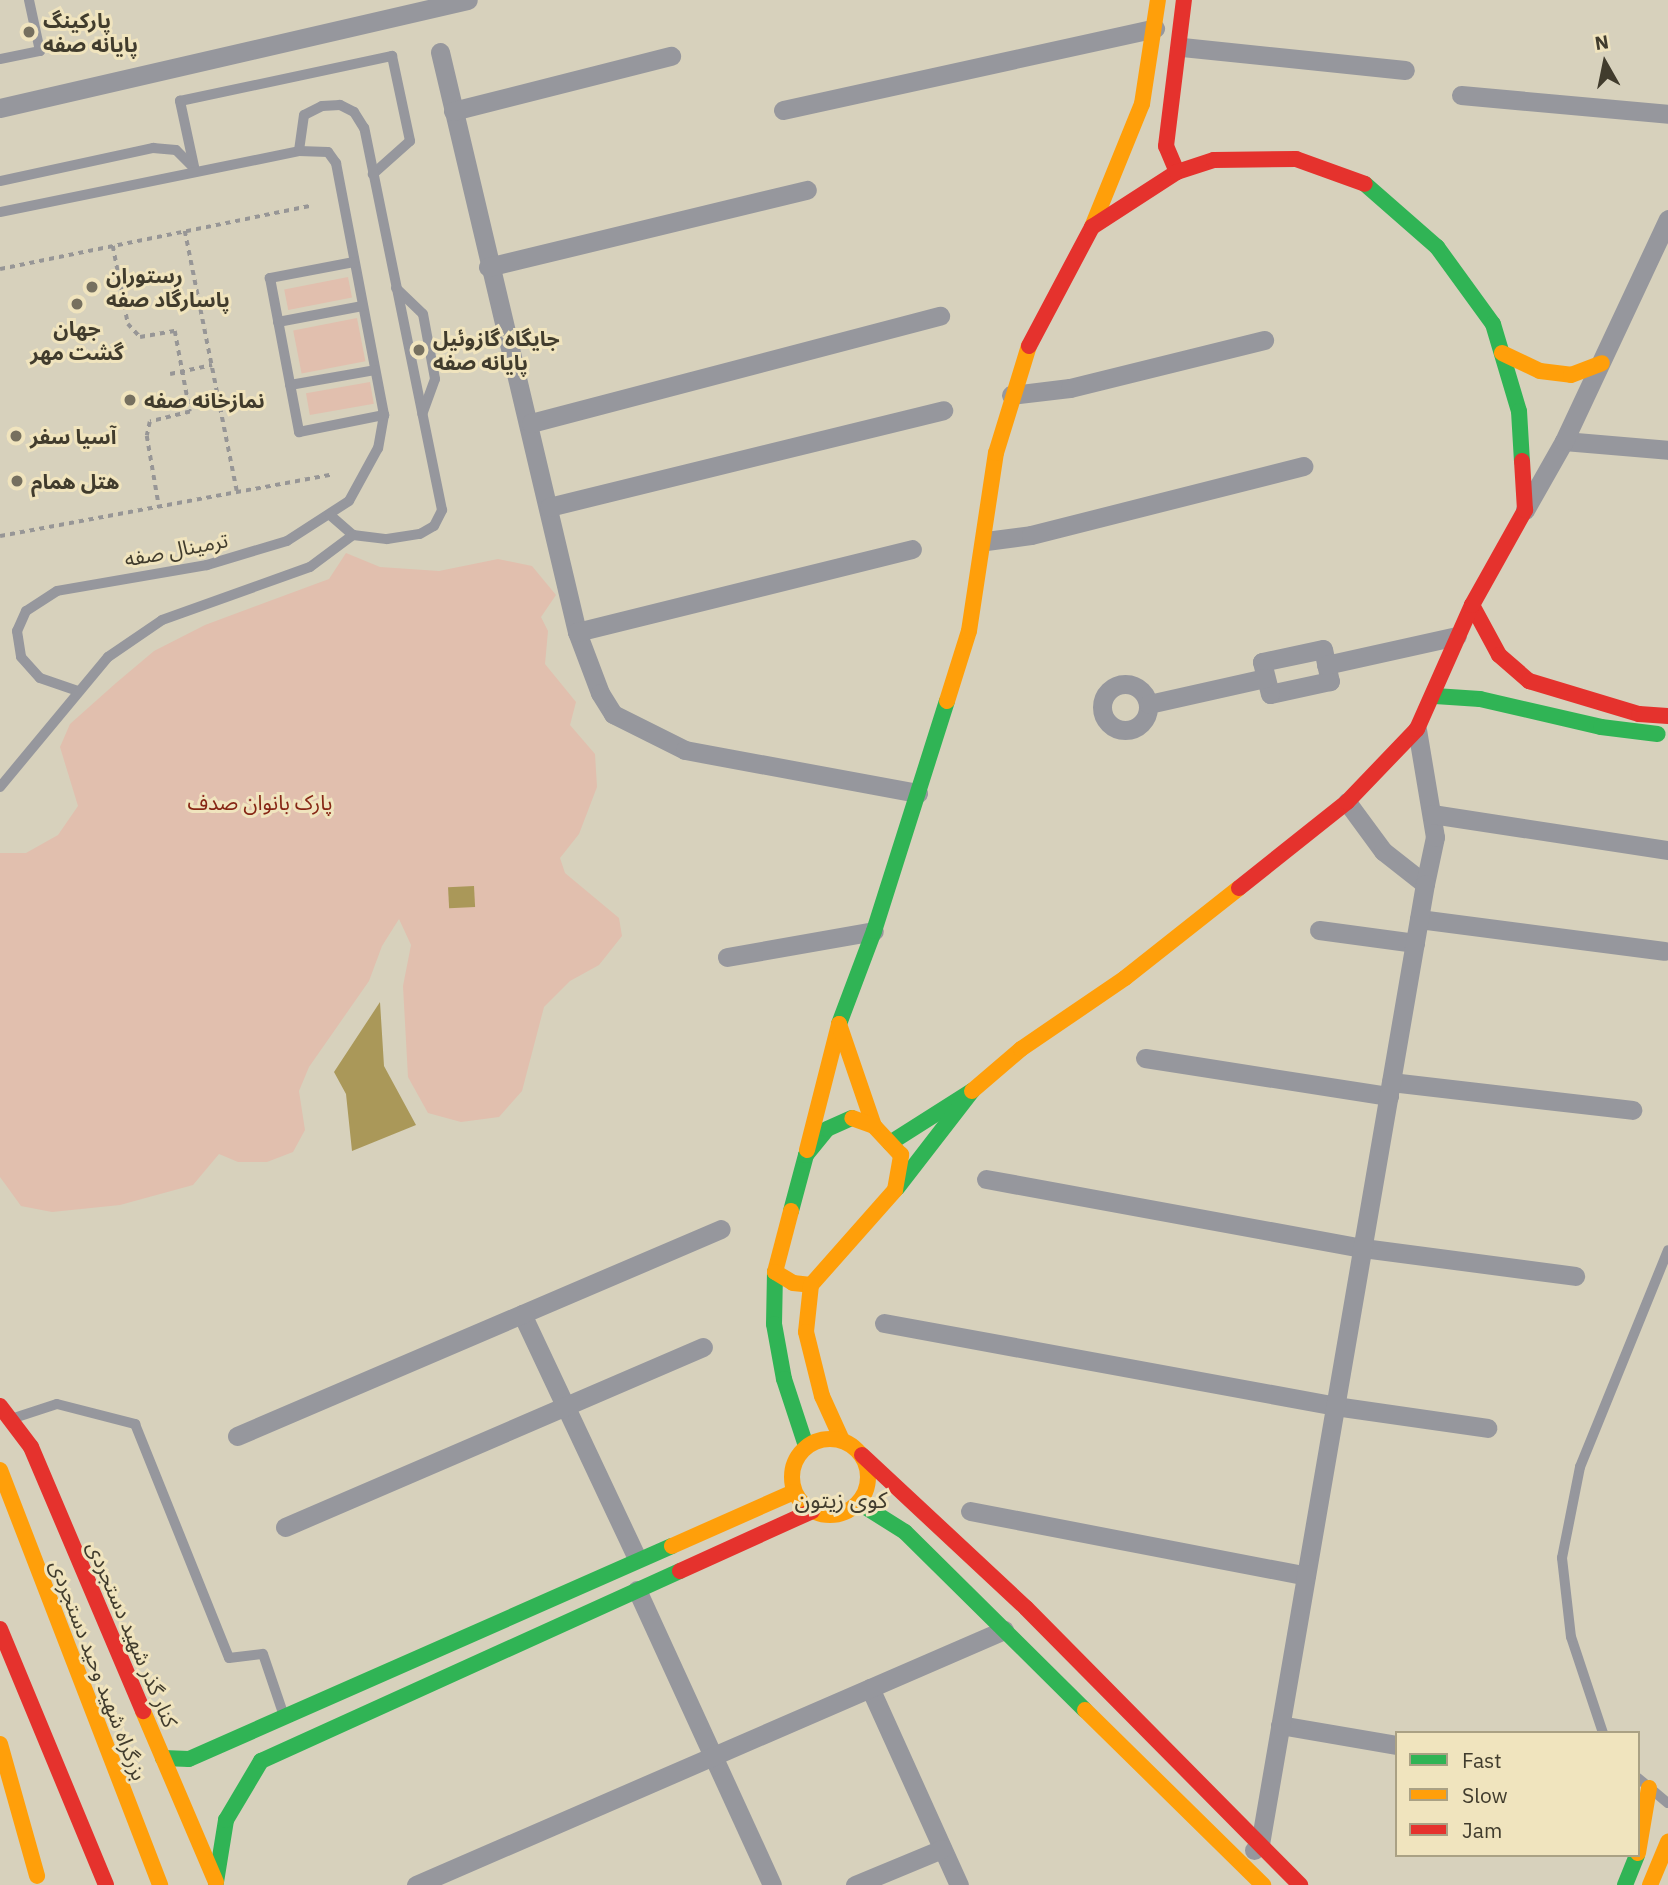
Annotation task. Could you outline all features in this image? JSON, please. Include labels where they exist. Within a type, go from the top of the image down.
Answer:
[{"type":"main road","points":[[806,1446],[784,1379],[774,1324],[775,1272],[839,1024],[874,931],[969,631],[986,541],[996,453],[1011,395],[1034,331],[1092,227],[1142,104],[1158,0]]},
{"type":"main road","points":[[1177,172],[1166,146],[1182,47],[1184,0]]},
{"type":"main road","points":[[890,1143],[972,1091],[1021,1049],[1125,978],[1347,802],[1418,729],[1435,696],[1457,636],[1472,605],[1525,510],[1519,411],[1493,324],[1437,247],[1366,184],[1296,159],[1214,160],[1177,172],[1092,227]]},
{"type":"main road","points":[[1502,353],[1540,372],[1571,375],[1602,363]]},
{"type":"main road","points":[[1472,605],[1499,655],[1529,681],[1639,714],[1668,716]]},
{"type":"main road","points":[[1435,696],[1480,699],[1601,727],[1668,735]]},
{"type":"main road","points":[[839,1024],[874,1126],[901,1155],[895,1190]]},
{"type":"main road","points":[[972,1091],[895,1190],[811,1285],[806,1332],[822,1396],[842,1440],[862,1455],[1026,1608],[1300,1885]]},
{"type":"main road","points":[[806,1155],[827,1129],[852,1118],[874,1126]]},
{"type":"main road","points":[[775,1272],[793,1283],[811,1285]]},
{"type":"main road","name":"کنار گذر شهید دستجردی","points":[[0,1406],[14,1418],[31,1447],[216,1883]]},
{"type":"main road","points":[[812,1511],[794,1492],[792,1467],[806,1446],[817,1440],[842,1440]]},
{"type":"main road","points":[[216,1883],[226,1820],[261,1761],[812,1511],[837,1515],[859,1503],[869,1480],[862,1455]]},
{"type":"main road","name":"بزرگراه شهید وحید دستجردی","points":[[0,1470],[160,1885]]},
{"type":"main road","points":[[163,1758],[189,1759],[637,1558],[794,1492]]},
{"type":"main road","points":[[859,1503],[905,1532],[1263,1885]]},
{"type":"main road","points":[[0,1629],[106,1885]]},
{"type":"main road","points":[[283,1715],[297,1745]]},
{"type":"main road","points":[[0,1744],[39,1881]]},
{"type":"main road","points":[[1640,1830],[1644,1783]]},
{"type":"main road","points":[[0,1794],[39,1881]]},
{"type":"main road","points":[[1650,1885],[1668,1842]]},
{"type":"main road","points":[[1625,1885],[1637,1857]]},
{"type":"street","points":[[0,108],[468,0]]},
{"type":"street","points":[[783,110],[1155,28]]},
{"type":"street","points":[[1182,47],[1405,70]]},
{"type":"street","points":[[440,51],[488,267],[531,423],[577,632],[600,693],[614,714],[685,750],[918,793]]},
{"type":"street","points":[[453,111],[671,56]]},
{"type":"street","points":[[1461,95],[1668,114]]},
{"type":"street","points":[[488,267],[807,190]]},
{"type":"street","points":[[1525,510],[1564,441],[1668,219]]},
{"type":"street","points":[[531,423],[940,316]]},
{"type":"street","points":[[1011,395],[1070,388],[1264,340]]},
{"type":"street","points":[[549,507],[943,410]]},
{"type":"street","points":[[1564,441],[1668,450]]},
{"type":"street","points":[[986,541],[1031,535],[1303,466]]},
{"type":"street","points":[[577,632],[912,548]]},
{"type":"street","points":[[1326,665],[1457,636]]},
{"type":"street","points":[[1323,649],[1326,665],[1330,681],[1270,694],[1262,662],[1323,649]]},
{"type":"street","points":[[1149,704],[1265,678]]},
{"type":"street","points":[[1241,1864],[1260,1844],[1435,837],[1418,729]]},
{"type":"street","points":[[1347,802],[1383,851],[1426,884]]},
{"type":"street","points":[[1432,814],[1668,850]]},
{"type":"street","points":[[1419,919],[1664,951]]},
{"type":"street","points":[[1319,930],[1415,943]]},
{"type":"street","points":[[727,957],[874,931]]},
{"type":"street","points":[[1145,1058],[1390,1089],[1632,1110]]},
{"type":"street","points":[[986,1179],[1363,1248],[1575,1276]]},
{"type":"street","points":[[237,1436],[721,1229]]},
{"type":"street","points":[[522,1314],[637,1558]]},
{"type":"street","points":[[884,1323],[1335,1406],[1487,1427]]},
{"type":"street","points":[[285,1527],[703,1347]]},
{"type":"street","points":[[970,1511],[1306,1576]]},
{"type":"street","points":[[637,1590],[772,1885]]},
{"type":"street","points":[[416,1885],[1004,1630]]},
{"type":"street","points":[[870,1688],[958,1885]]},
{"type":"street","points":[[1280,1725],[1395,1745]]},
{"type":"street","points":[[855,1885],[942,1849]]},
{"type":"lane","points":[[0,59],[40,51],[29,0]]},
{"type":"lane","points":[[195,171],[180,101],[392,56],[410,141],[373,174]]},
{"type":"lane","points":[[299,151],[304,115],[321,106],[340,105],[354,112],[364,128],[442,510],[434,526],[406,537],[354,535],[330,515]]},
{"type":"lane","points":[[0,181],[165,147],[176,150],[195,171]]},
{"type":"lane","name":"ترمینال صفه","points":[[0,212],[299,151],[328,152],[336,163],[384,415],[378,448],[349,501],[287,541],[253,554],[57,591],[26,611],[17,631],[21,657],[40,678],[78,691]]},
{"type":"lane","points":[[354,262],[270,278],[299,432],[384,415]]},
{"type":"lane","points":[[396,288],[422,314],[435,379],[421,414]]},
{"type":"lane","points":[[278,322],[363,306]]},
{"type":"lane","points":[[290,385],[375,370]]},
{"type":"lane","points":[[0,787],[108,657],[162,620],[310,567],[354,535]]},
{"type":"lane","points":[[1602,1731],[1572,1637],[1562,1558],[1565,1534],[1580,1467],[1668,1250]]},
{"type":"lane","points":[[14,1418],[58,1404],[135,1424],[229,1658],[263,1654],[283,1715]]},
{"type":"lane","points":[[1644,1783],[1668,1803]]},
{"type":"path","points":[[0,268],[311,206]]},
{"type":"path","points":[[185,231],[237,491]]},
{"type":"path","points":[[113,246],[128,324],[140,337],[175,331],[190,412],[150,422],[147,436],[159,506]]},
{"type":"path","points":[[170,374],[212,365]]},
{"type":"path","points":[[0,536],[333,474]]},
{"type":"green space","points":[[348,277],[352,298],[288,310],[284,289]]},
{"type":"green space","points":[[357,318],[365,361],[302,374],[293,330]]},
{"type":"green space","points":[[370,382],[374,404],[310,415],[306,393]]},
{"type":"green space","name":"پارک بانوان صدف","points":[[346,553],[380,567],[439,571],[498,559],[532,566],[556,595],[541,617],[548,631],[545,664],[576,702],[570,725],[595,754],[597,787],[579,834],[560,858],[565,873],[619,918],[622,936],[599,965],[570,981],[544,1007],[522,1091],[499,1117],[461,1122],[428,1113],[408,1077],[403,986],[411,945],[399,919],[382,946],[369,981],[309,1067],[299,1091],[305,1130],[293,1152],[267,1162],[238,1162],[219,1154],[193,1185],[120,1205],[52,1212],[21,1206],[0,1177],[0,853],[26,853],[58,835],[78,806],[60,747],[70,724],[116,683],[154,651],[205,625],[329,579]]},
{"type":"shaded area","points":[[474,886],[475,907],[449,908],[448,887]]},
{"type":"shaded area","points":[[380,1002],[384,1066],[416,1125],[352,1151],[346,1094],[334,1072]]},
{"type":"traffic: fast","points":[[1365,184],[1437,247],[1493,324],[1519,411],[1522,461]]},
{"type":"traffic: fast","points":[[1435,696],[1480,699],[1601,727],[1658,734]]},
{"type":"traffic: fast","points":[[839,1024],[874,931],[947,701]]},
{"type":"traffic: fast","points":[[890,1143],[972,1091],[897,1188]]},
{"type":"traffic: fast","points":[[791,1211],[806,1155],[827,1129],[852,1118]]},
{"type":"traffic: fast","points":[[775,1272],[774,1324],[784,1379],[806,1446]]},
{"type":"traffic: fast","points":[[859,1503],[905,1532],[1085,1710]]},
{"type":"traffic: fast","points":[[163,1758],[189,1759],[672,1546]]},
{"type":"traffic: fast","points":[[216,1882],[226,1820],[261,1761],[680,1571]]},
{"type":"traffic: fast","points":[[1625,1885],[1636,1857]]},
{"type":"traffic: slow","points":[[1092,227],[1142,104],[1158,0]]},
{"type":"traffic: slow","points":[[947,701],[969,631],[996,453],[1029,346]]},
{"type":"traffic: slow","points":[[1502,353],[1540,371],[1571,375],[1602,363]]},
{"type":"traffic: slow","points":[[972,1091],[1021,1049],[1125,978],[1239,888]]},
{"type":"traffic: slow","points":[[807,1150],[839,1024],[874,1126]]},
{"type":"traffic: slow","points":[[791,1211],[775,1272],[793,1283],[811,1285],[895,1190],[901,1155],[874,1126],[852,1118]]},
{"type":"traffic: slow","points":[[811,1285],[806,1332],[822,1396],[842,1440]]},
{"type":"traffic: slow","points":[[823,1439],[837,1439],[851,1445],[862,1456],[868,1477],[865,1492],[857,1504],[837,1515],[823,1515],[809,1509],[798,1498],[792,1484],[792,1470],[798,1456],[809,1445],[823,1439]]},
{"type":"traffic: slow","points":[[0,1470],[160,1885]]},
{"type":"traffic: slow","points":[[672,1546],[794,1492]]},
{"type":"traffic: slow","points":[[1085,1710],[1263,1885]]},
{"type":"traffic: slow","points":[[143,1711],[216,1882]]},
{"type":"traffic: slow","points":[[0,1744],[37,1876]]},
{"type":"traffic: slow","points":[[1640,1841],[1649,1788]]},
{"type":"traffic: slow","points":[[1650,1885],[1668,1842]]},
{"type":"traffic: jam","points":[[1177,172],[1166,146],[1184,0]]},
{"type":"traffic: jam","points":[[1029,346],[1092,227],[1177,172],[1214,160],[1296,159],[1365,184]]},
{"type":"traffic: jam","points":[[1239,888],[1347,802],[1417,729],[1472,605],[1525,510],[1522,461]]},
{"type":"traffic: jam","points":[[1472,605],[1499,655],[1529,681],[1639,714],[1668,716]]},
{"type":"traffic: jam","points":[[0,1406],[31,1447],[143,1711]]},
{"type":"traffic: jam","points":[[862,1455],[1026,1608],[1300,1885]]},
{"type":"traffic: jam","points":[[680,1571],[812,1511]]},
{"type":"traffic: jam","points":[[0,1629],[106,1885]]},
{"type":"place","name":"پارکینگ پایانه صفه","points":[[29,32]]},
{"type":"place","name":"رستوران پاسارگاد صفه","points":[[92,287]]},
{"type":"place","name":"جهان گشت مهر","points":[[77,304]]},
{"type":"place","name":"جایگاه گازوئیل پایانه صفه","points":[[419,350]]},
{"type":"place","name":"نمازخانه صفه","points":[[130,400]]},
{"type":"place","name":"آسیا سفر","points":[[16,436]]},
{"type":"place","name":"هتل همام","points":[[17,481]]},
{"type":"district","name":"کوی زیتون","points":[[841,1499]]}]
